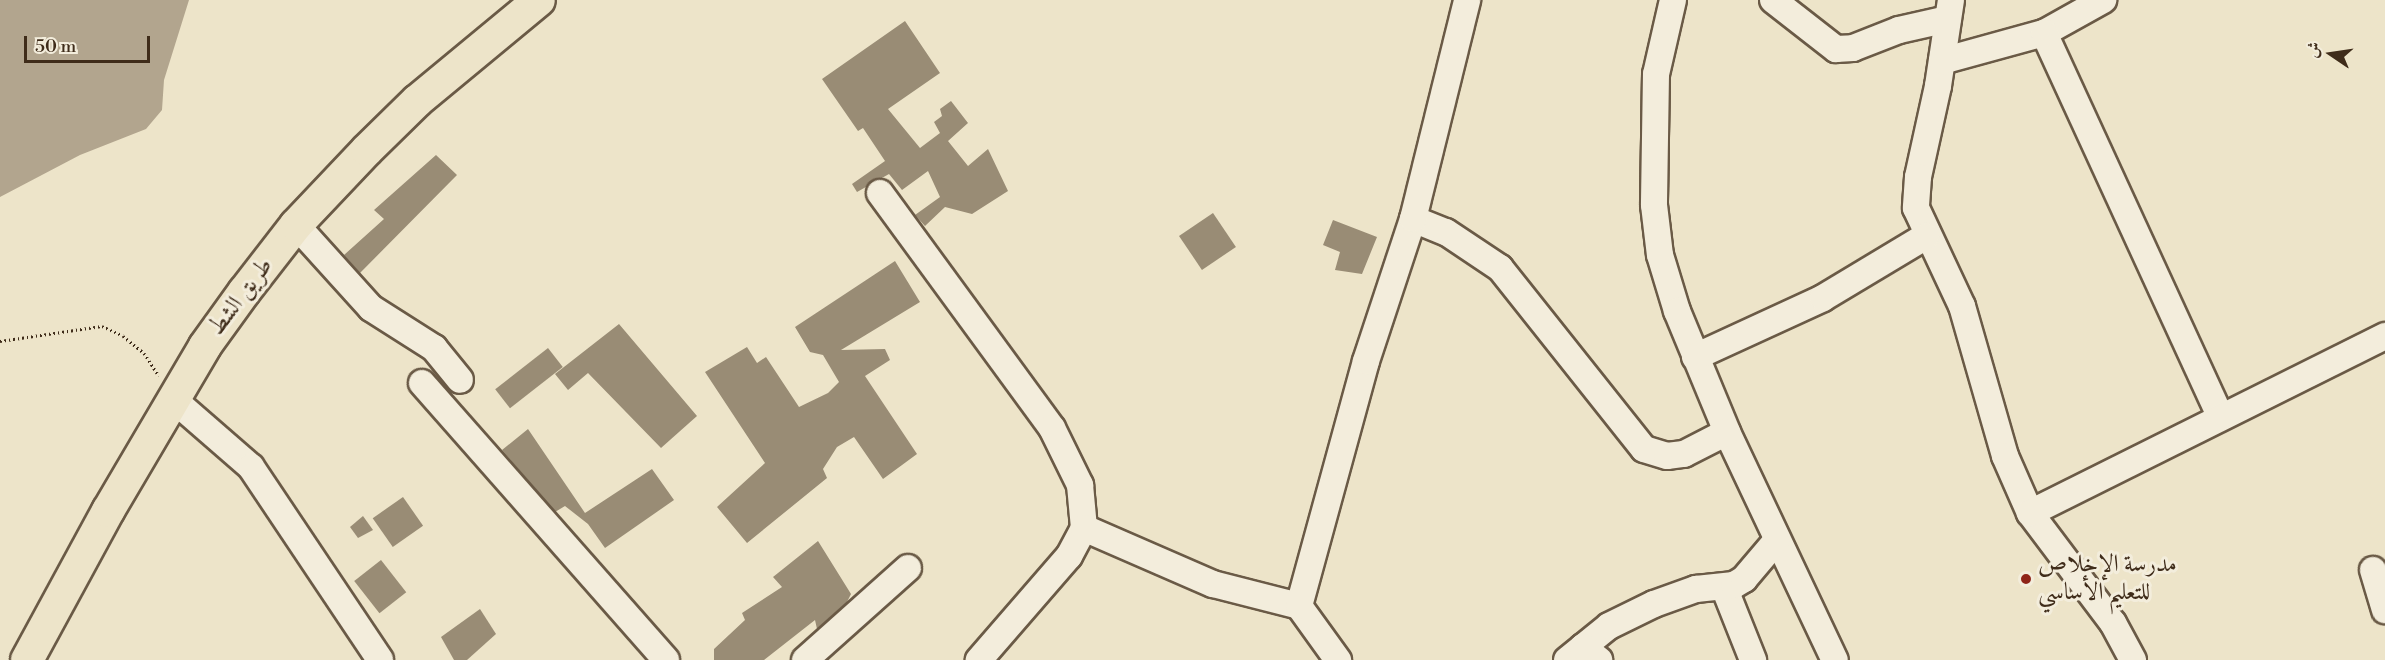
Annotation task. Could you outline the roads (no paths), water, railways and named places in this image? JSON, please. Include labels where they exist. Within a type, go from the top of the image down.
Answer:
[{"type":"main road","name":"طريق الشط","points":[[27,660],[205,346],[296,225],[417,101],[539,0]]},
{"type":"street","points":[[1299,606],[1366,361],[1413,219],[1467,0]]},
{"type":"street","points":[[1674,0],[1656,74],[1654,205],[1660,255],[1695,357],[1727,432],[1834,660]]},
{"type":"street","points":[[1773,0],[1836,49],[1853,48],[1949,10],[1942,61],[1918,177],[1916,208],[1926,236],[1962,306],[2005,456],[2030,513],[2113,623],[2133,660]]},
{"type":"street","points":[[1942,61],[2044,33],[2096,2]]},
{"type":"street","points":[[2044,33],[2220,416]]},
{"type":"street","points":[[880,193],[1052,428],[1080,485],[1084,528],[1069,556],[979,660]]},
{"type":"street","points":[[1413,219],[1454,236],[1500,268],[1644,450],[1667,456],[1684,454],[1727,432]]},
{"type":"street","points":[[296,225],[371,308],[434,348],[460,380]]},
{"type":"street","points":[[1695,357],[1823,298],[1926,236]]},
{"type":"street","points":[[2030,513],[2220,416],[2385,336]]},
{"type":"street","points":[[422,383],[666,660]]},
{"type":"street","points":[[174,400],[251,467],[380,660]]},
{"type":"street","points":[[1084,528],[1213,584],[1299,606],[1338,660]]},
{"type":"street","points":[[1583,656],[1609,626],[1654,604],[1696,589],[1724,587],[1744,579],[1777,540]]},
{"type":"street","points":[[805,660],[908,568]]},
{"type":"street","points":[[2373,570],[2385,610]]},
{"type":"street","points":[[1724,587],[1753,660]]},
{"type":"place","name":"مدرسة الإخلاص للتعليم الأساسي","points":[[2026,579]]}]
